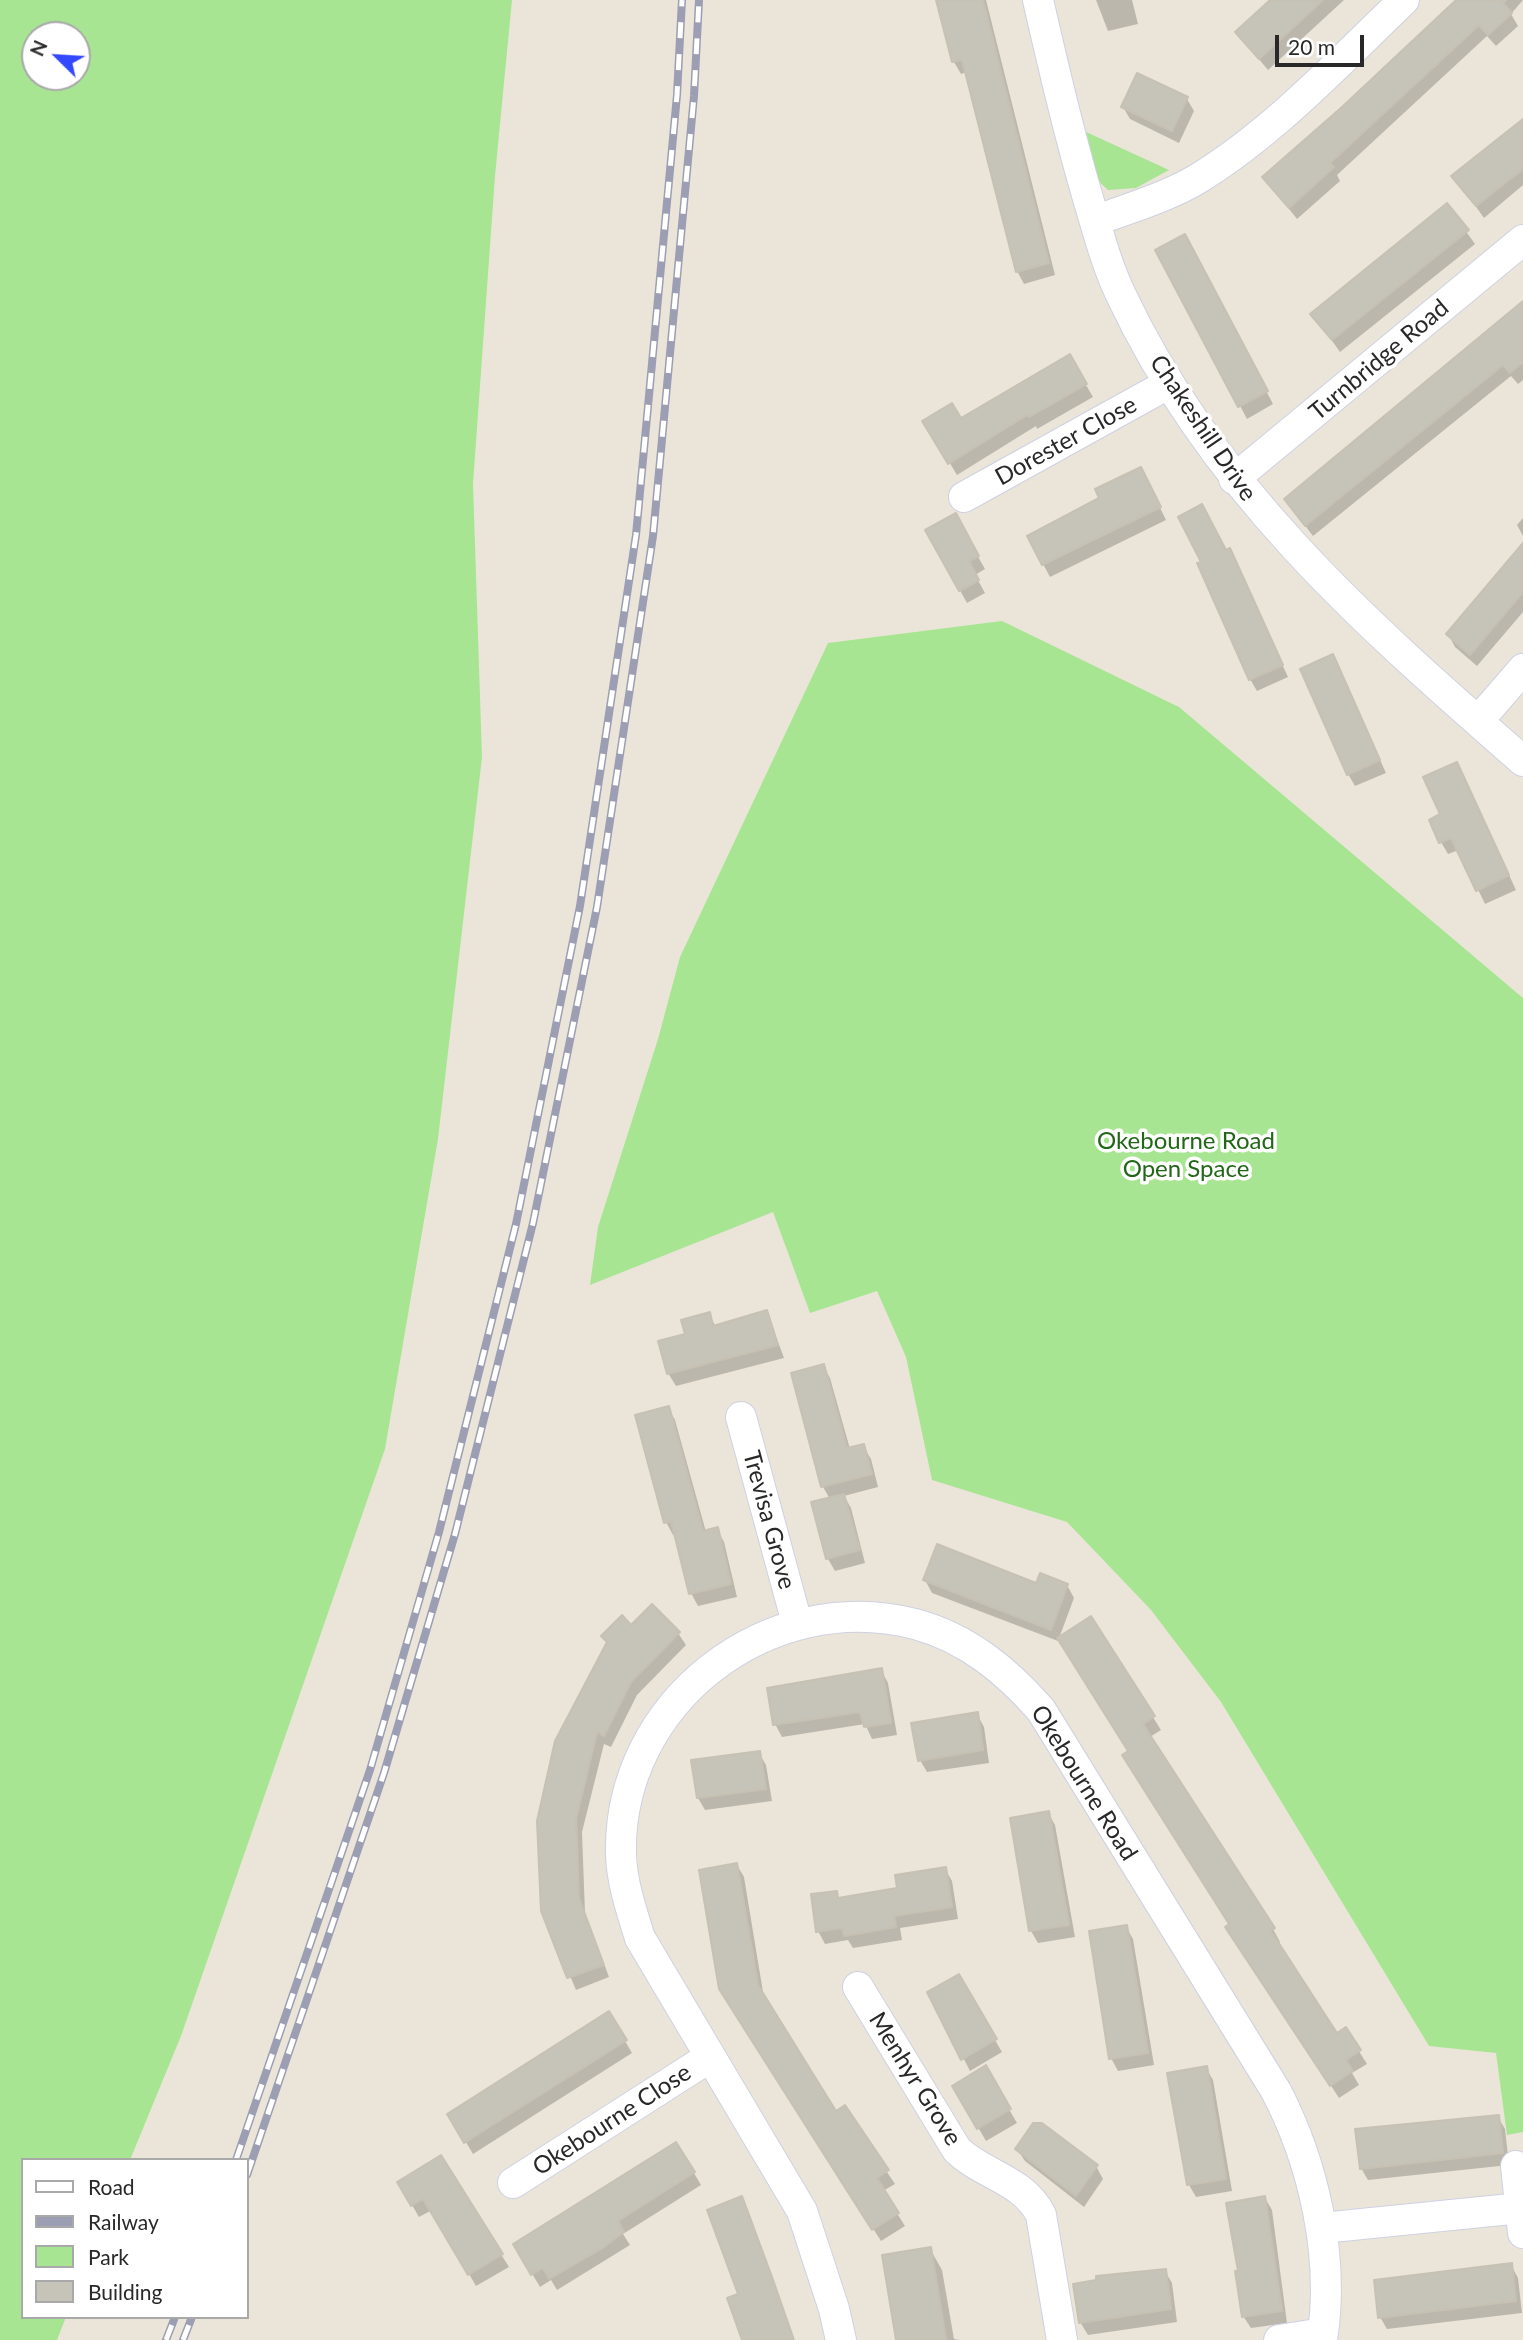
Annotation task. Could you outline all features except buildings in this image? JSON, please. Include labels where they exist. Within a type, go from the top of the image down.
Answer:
[{"type":"street","name":"Chakeshill Drive","points":[[1038,0],[1065,119],[1095,221],[1120,293],[1168,384],[1234,479],[1309,563],[1523,761]]},
{"type":"street","points":[[1095,221],[1184,186],[1225,160],[1261,134],[1404,0]]},
{"type":"street","name":"Turnbridge Road","points":[[1234,479],[1523,240]]},
{"type":"street","name":"Dorester Close","points":[[964,497],[1168,384]]},
{"type":"street","points":[[1478,721],[1523,669]]},
{"type":"street","name":"Trevisa Grove","points":[[741,1417],[797,1623]]},
{"type":"street","name":"Okebourne Road","points":[[841,2340],[834,2309],[802,2211],[640,1938],[627,1898],[621,1856],[624,1814],[637,1769],[672,1706],[700,1675],[763,1635],[797,1623],[876,1618],[915,1624],[953,1638],[1014,1679],[1041,1710],[1276,2091],[1296,2129],[1322,2228],[1323,2337]]},
{"type":"street","name":"Menhyr Grove","points":[[858,1987],[957,2150],[969,2161],[1016,2186],[1034,2201],[1041,2215],[1062,2340]]},
{"type":"street","name":"Okebourne Close","points":[[513,2183],[710,2057]]},
{"type":"street","points":[[1322,2228],[1522,2220],[1516,2166]]},
{"type":"street","points":[[1279,2340],[1323,2337]]},
{"type":"green space","points":[[0,0],[512,0],[495,176],[473,484],[482,757],[438,1139],[385,1449],[181,2036],[131,2158],[21,2158],[21,2319],[65,2319],[57,2340],[0,2340]]},
{"type":"green space","points":[[1084,131],[1169,170],[1136,188],[1108,190],[1097,180]]},
{"type":"green space","name":"Okebourne Road Open Space","points":[[1002,621],[1179,707],[1523,998],[1523,2132],[1507,2135],[1496,2053],[1429,2046],[1221,1702],[1151,1610],[1067,1522],[932,1480],[906,1357],[877,1291],[810,1313],[773,1212],[590,1285],[598,1227],[658,1039],[680,957],[828,643]]},
{"type":"railway","points":[[237,2158],[370,1770],[439,1532],[516,1224],[580,906],[636,535],[677,95],[682,0]]},
{"type":"railway","points":[[248,2172],[384,1773],[455,1534],[533,1223],[597,907],[653,536],[694,96],[699,0]]},
{"type":"railway","points":[[166,2340],[174,2319]]},
{"type":"railway","points":[[183,2340],[191,2319]]}]
